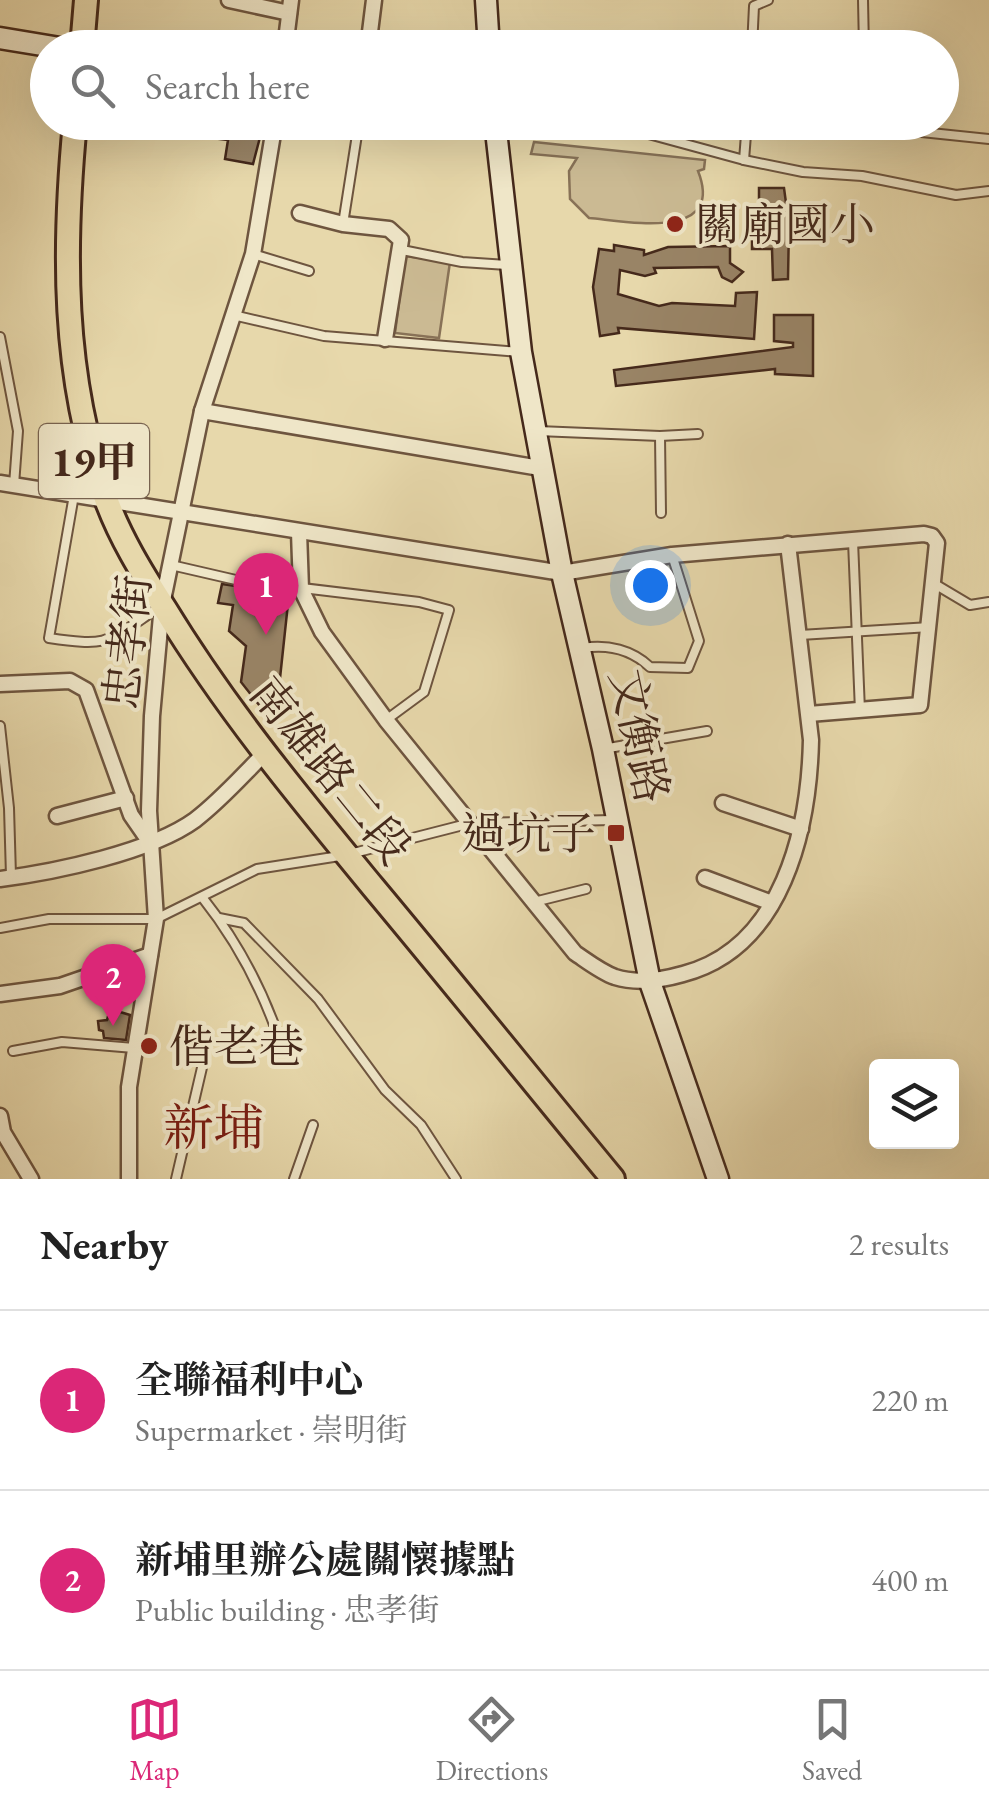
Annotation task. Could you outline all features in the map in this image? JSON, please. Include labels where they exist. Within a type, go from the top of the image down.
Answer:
[{"type":"main road","points":[[84,30],[86,0]]},
{"type":"main road","name":"南雄路二段","points":[[74,140],[66,246],[76,378],[106,500],[137,565],[203,672],[263,755],[613,1179]]},
{"type":"street","points":[[229,0],[290,7]]},
{"type":"street","points":[[370,30],[374,0]]},
{"type":"street","points":[[486,0],[488,30]]},
{"type":"street","points":[[0,38],[30,43]]},
{"type":"street","name":"忠孝街","points":[[128,1179],[127,1119],[134,1048],[156,920],[150,842],[152,716],[162,605],[202,412],[253,254],[272,140]]},
{"type":"street","name":"文衡路","points":[[497,140],[521,352],[562,572],[650,982],[718,1179]]},
{"type":"street","points":[[300,213],[343,224],[389,229],[401,240],[386,339]]},
{"type":"street","points":[[202,412],[540,468]]},
{"type":"street","points":[[7,484],[562,572],[672,555],[853,538],[932,536],[937,543],[920,705],[809,714]]},
{"type":"street","points":[[298,532],[302,588],[322,632],[386,720],[574,953],[615,977],[650,982],[690,973],[728,955],[772,903],[790,868],[810,768],[809,714],[788,544]]},
{"type":"street","points":[[0,684],[70,681],[86,690],[131,814],[150,842]]},
{"type":"street","points":[[6,878],[65,867],[170,836],[194,820],[263,755]]},
{"type":"street","points":[[57,816],[126,798]]},
{"type":"street","points":[[724,804],[801,828]]},
{"type":"street","points":[[705,878],[772,903]]},
{"type":"street","points":[[0,994],[60,986],[150,954]]},
{"type":"street","points":[[1,1124],[31,1179]]},
{"type":"lane","points":[[753,30],[754,6],[768,0]]},
{"type":"lane","points":[[863,0],[864,30]]},
{"type":"lane","points":[[959,136],[989,139]]},
{"type":"lane","points":[[343,224],[355,140]]},
{"type":"lane","points":[[670,140],[803,172],[862,176],[956,195],[989,191]]},
{"type":"lane","points":[[744,160],[746,140]]},
{"type":"lane","points":[[402,250],[462,262],[512,266]]},
{"type":"lane","points":[[253,254],[309,271]]},
{"type":"lane","points":[[233,314],[324,336],[521,352]]},
{"type":"lane","points":[[0,337],[18,431],[7,484]]},
{"type":"lane","points":[[534,430],[698,434]]},
{"type":"lane","points":[[660,436],[662,513]]},
{"type":"lane","points":[[74,494],[48,638],[91,644],[107,642],[162,605]]},
{"type":"lane","points":[[853,538],[860,711]]},
{"type":"lane","points":[[580,648],[600,646],[639,656],[650,667],[688,668],[699,641],[672,555]]},
{"type":"lane","points":[[169,564],[236,580],[419,602],[449,610],[424,692],[386,720]]},
{"type":"lane","points":[[934,583],[970,606],[989,602]]},
{"type":"lane","points":[[800,635],[930,626]]},
{"type":"lane","points":[[0,726],[9,808],[6,878]]},
{"type":"lane","points":[[603,749],[706,731]]},
{"type":"lane","points":[[0,928],[49,919],[156,920],[257,870],[346,854],[471,824],[618,820]]},
{"type":"lane","points":[[534,902],[586,890]]},
{"type":"lane","points":[[202,896],[219,918],[268,1006],[276,1030],[267,1044]]},
{"type":"lane","points":[[219,918],[244,922],[318,999],[385,1090],[422,1125],[456,1179]]},
{"type":"lane","points":[[13,1051],[62,1042],[134,1048]]},
{"type":"lane","points":[[176,1179],[204,1059]]},
{"type":"lane","points":[[294,1179],[314,1124]]},
{"type":"shaded area","points":[[534,142],[705,160],[704,169],[698,171],[703,194],[698,209],[686,218],[668,222],[589,218],[570,199],[569,171],[577,158],[531,154]]},
{"type":"shaded area","points":[[405,256],[450,262],[439,338],[395,333]]},
{"type":"building","points":[[228,140],[259,140],[253,164],[225,159]]},
{"type":"building","points":[[759,188],[784,188],[789,225],[788,279],[773,280],[772,249],[752,249],[752,222],[759,215]]},
{"type":"building","points":[[614,245],[644,250],[644,255],[668,247],[730,246],[730,263],[743,272],[732,282],[722,277],[718,267],[654,268],[656,273],[645,276],[620,270],[618,294],[659,306],[735,306],[736,293],[757,292],[754,339],[618,328],[619,333],[600,336],[593,287],[599,249],[614,251]]},
{"type":"building","points":[[774,315],[813,315],[813,376],[775,374],[775,369],[616,386],[614,370],[793,347],[793,343],[774,341]]},
{"type":"building","points":[[222,584],[289,594],[275,725],[241,682],[246,646],[229,631],[233,605],[218,603]]},
{"type":"building","points":[[110,1009],[130,1015],[126,1040],[104,1038],[99,1030],[98,1021],[107,1020]]},
{"type":"place","name":"關廟國小","points":[[675,224]]},
{"type":"place","name":"全聯福利中心","points":[[266,635]]},
{"type":"place","name":"過坑子","points":[[616,833]]},
{"type":"place","name":"新埔里辦公處關懷據點","points":[[113,1026]]},
{"type":"place","name":"偕老巷","points":[[149,1046]]},
{"type":"district","name":"新埔","points":[[214,1127]]}]
